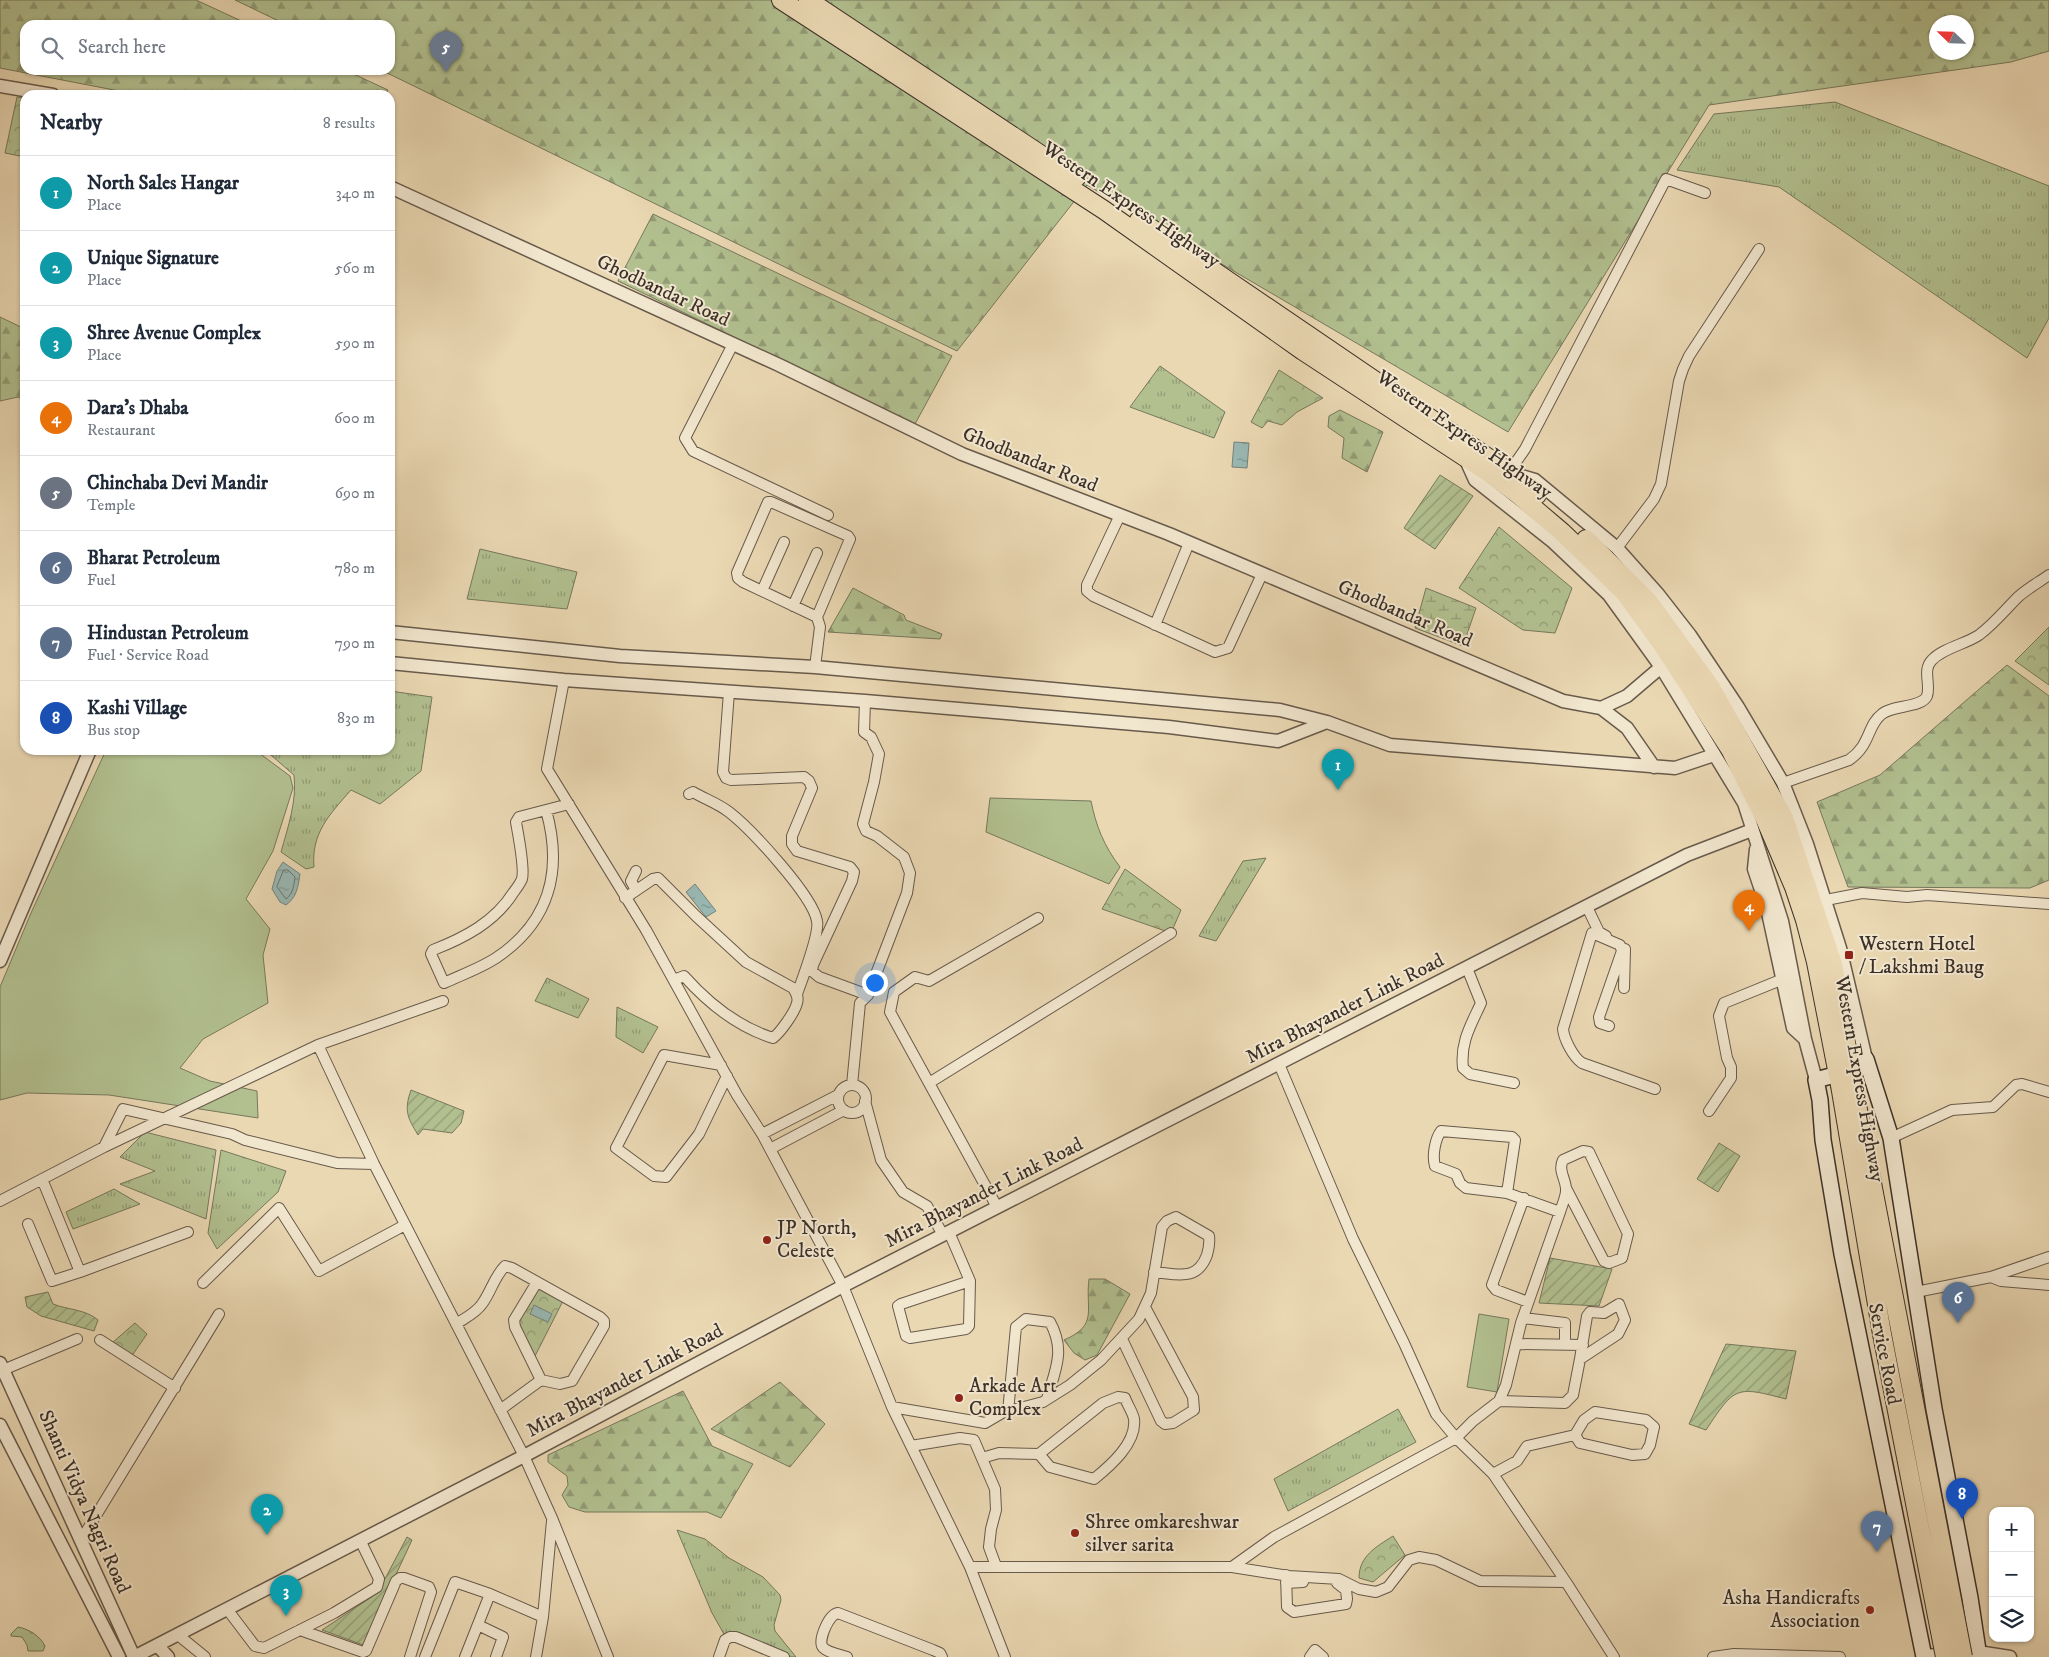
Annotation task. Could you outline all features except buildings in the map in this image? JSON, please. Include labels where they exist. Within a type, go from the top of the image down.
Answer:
[{"type":"highway","name":"Western Express Highway","points":[[781,0],[1104,210],[1303,351],[1508,472],[1552,507],[1610,561],[1649,602],[1710,686],[1784,818],[1833,964],[1849,1073],[1882,1334],[1945,1657]]},
{"type":"highway","name":"Western Express Highway","points":[[808,0],[1129,213],[1435,430],[1465,458],[1516,493],[1562,532],[1624,592],[1664,647],[1730,749],[1765,819],[1794,887],[1849,1073],[1973,1655]]},
{"type":"main road","points":[[1816,1080],[1849,1073],[1891,1138],[1934,1409],[1970,1598],[1973,1655]]},
{"type":"main road","name":"Service Road","points":[[1816,1080],[1820,1100],[1823,1140],[1842,1254],[1922,1657]]},
{"type":"street","points":[[0,86],[24,90]]},
{"type":"street","points":[[1705,193],[1666,178],[1525,449],[1508,472],[1535,480],[1617,548],[1658,594],[1690,635],[1738,707],[1783,783],[1826,900],[1852,991],[1849,1073]]},
{"type":"street","name":"Ghodbandar Road","points":[[395,189],[733,344],[962,454],[1189,543],[1563,701],[1601,708]]},
{"type":"street","points":[[1617,548],[1654,499],[1661,484],[1679,381],[1689,356],[1759,249]]},
{"type":"street","points":[[733,344],[685,438],[693,451],[828,515]]},
{"type":"street","points":[[1465,458],[1475,480],[1552,541],[1609,595],[1661,667],[1744,803],[1782,921],[1788,977],[1816,1080]]},
{"type":"street","points":[[815,667],[820,627],[818,617],[850,539],[848,536],[772,502],[765,505],[737,572],[738,578],[792,606],[818,617]]},
{"type":"street","points":[[1120,515],[1087,585],[1087,591],[1093,596],[1215,652],[1228,648],[1262,574]]},
{"type":"street","points":[[762,591],[784,542]]},
{"type":"street","points":[[1155,625],[1189,543]]},
{"type":"street","points":[[792,606],[817,553]]},
{"type":"street","points":[[1783,783],[1849,760],[1858,754],[1865,745],[1880,714],[1891,708],[1918,704],[1927,696],[1927,668],[1933,658],[1978,635],[1997,620],[2019,596],[2049,574]]},
{"type":"street","points":[[395,633],[620,656],[815,667],[1280,710],[1327,722],[1390,745],[1675,768],[1714,755]]},
{"type":"street","points":[[395,663],[564,680],[865,700],[1170,727],[1278,741],[1327,722]]},
{"type":"street","points":[[1654,767],[1627,728],[1601,708],[1627,696],[1661,667]]},
{"type":"street","points":[[564,680],[547,769],[646,930],[727,1076],[762,1134],[843,1286],[892,1407],[970,1567],[1005,1657]]},
{"type":"street","points":[[729,692],[723,772],[726,778],[731,780],[804,777],[809,781],[812,788],[792,836],[792,844],[797,851],[850,867],[854,872],[852,881],[813,965],[812,971],[819,977],[868,995]]},
{"type":"street","points":[[852,1085],[860,1003],[868,995],[907,893],[910,872],[904,857],[877,836],[866,831],[863,824],[879,754],[871,737],[864,732],[865,700]]},
{"type":"street","points":[[0,961],[88,755]]},
{"type":"street","points":[[674,980],[684,976],[700,994],[729,1016],[773,1038],[779,1034],[797,1004],[797,994],[810,957],[818,922],[812,905],[764,845],[728,811],[693,792],[689,794]]},
{"type":"street","points":[[546,810],[551,829],[553,876],[549,893],[536,918],[515,943],[495,958],[444,983],[431,954],[433,950],[463,937],[490,920],[510,898],[522,879],[516,822],[519,817],[569,804]]},
{"type":"street","name":"Mira Bhayander Link Road","points":[[134,1657],[524,1456],[946,1233],[1687,855],[1752,830]]},
{"type":"street","points":[[636,871],[631,881],[636,890]]},
{"type":"street","points":[[625,898],[653,879],[658,878],[746,962],[792,988],[797,994]]},
{"type":"street","points":[[1826,900],[1862,893],[1907,897],[1927,895],[2049,904]]},
{"type":"street","points":[[1584,908],[1592,933],[1563,1034],[1577,1059],[1582,1063],[1655,1089]]},
{"type":"street","points":[[1584,908],[1599,932],[1624,946],[1626,952],[1624,988]]},
{"type":"street","points":[[997,1207],[890,1012],[894,992],[915,977],[929,980],[1038,918]]},
{"type":"street","points":[[929,1083],[1171,933]]},
{"type":"street","points":[[1592,933],[1620,946],[1622,951],[1599,1017],[1600,1022],[1609,1026]]},
{"type":"street","points":[[1467,968],[1482,1003],[1464,1039],[1461,1054],[1463,1068],[1470,1074],[1514,1083]]},
{"type":"street","points":[[1709,1111],[1731,1078],[1732,1067],[1727,1058],[1719,1016],[1724,1003],[1788,977]]},
{"type":"street","points":[[0,1201],[104,1146],[318,1045],[443,1001]]},
{"type":"street","points":[[318,1045],[374,1164],[524,1456],[552,1518],[608,1657]]},
{"type":"street","points":[[721,1065],[664,1055],[616,1148],[654,1176],[666,1177],[698,1134],[727,1076]]},
{"type":"street","points":[[1279,1064],[1353,1239],[1404,1342],[1436,1414],[1456,1438],[1493,1474],[1614,1657]]},
{"type":"street","points":[[1891,1138],[1952,1110],[1993,1106],[2016,1085],[2022,1084],[2049,1092]]},
{"type":"street","points":[[762,1134],[838,1095],[843,1087],[857,1086],[864,1092],[881,1160],[902,1192],[927,1206],[946,1233],[970,1281],[968,1328],[910,1338],[906,1336],[898,1306],[900,1304],[970,1281]]},
{"type":"street","points":[[838,1095],[839,1104],[844,1110]]},
{"type":"street","points":[[770,1149],[844,1110],[857,1111],[864,1105],[865,1101]]},
{"type":"street","points":[[104,1146],[123,1109],[232,1134],[245,1140],[337,1163],[374,1164]]},
{"type":"street","points":[[1507,1193],[1516,1140],[1512,1137],[1441,1131],[1438,1135],[1434,1152],[1433,1160],[1435,1166],[1456,1174],[1460,1183],[1466,1188],[1507,1193],[1560,1212]]},
{"type":"street","points":[[1232,1567],[1274,1537],[1456,1438],[1473,1421],[1499,1401],[1506,1385],[1528,1302],[1567,1190],[1561,1170],[1563,1160],[1584,1151],[1589,1152],[1627,1230],[1628,1234],[1622,1258],[1609,1263],[1604,1261],[1567,1190]]},
{"type":"street","points":[[42,1179],[80,1272]]},
{"type":"street","points":[[1524,1198],[1492,1284],[1496,1290],[1528,1302]]},
{"type":"street","points":[[203,1283],[279,1208],[319,1271],[405,1225]]},
{"type":"street","points":[[892,1407],[986,1423],[1008,1412],[1046,1400],[1085,1372],[1122,1339],[1139,1319],[1151,1293],[1154,1272],[1162,1227],[1167,1221],[1176,1216],[1209,1236],[1210,1243],[1204,1262],[1196,1272],[1186,1275],[1154,1272]]},
{"type":"street","points":[[28,1224],[52,1281],[188,1232]]},
{"type":"street","points":[[1916,1292],[1991,1276],[2049,1257]]},
{"type":"street","points":[[456,1324],[475,1312],[482,1304],[505,1266],[512,1268],[604,1321],[604,1326],[572,1381],[560,1384],[542,1380],[500,1410]]},
{"type":"street","points":[[1991,1276],[2001,1281],[2049,1285]]},
{"type":"street","points":[[537,1282],[514,1320],[519,1338],[542,1380]]},
{"type":"street","points":[[1499,1401],[1566,1402],[1573,1395],[1580,1359],[1590,1312],[1604,1312],[1617,1304],[1621,1306],[1625,1320],[1618,1334],[1580,1359]]},
{"type":"street","points":[[1122,1339],[1161,1421],[1165,1424],[1173,1423],[1194,1410],[1193,1398],[1145,1307]]},
{"type":"street","points":[[81,1540],[219,1314]]},
{"type":"street","points":[[1523,1318],[1565,1323],[1565,1345]]},
{"type":"street","points":[[1008,1412],[1016,1327],[1026,1319],[1050,1322],[1056,1334],[1059,1351],[1046,1400]]},
{"type":"street","points":[[2,1366],[77,1339]]},
{"type":"street","points":[[100,1340],[175,1388]]},
{"type":"street","points":[[1516,1344],[1583,1345]]},
{"type":"street","name":"Shanti Vidya Nagri Road","points":[[2,1366],[134,1657]]},
{"type":"street","points":[[982,1458],[999,1453],[1039,1454],[1103,1403],[1118,1397],[1125,1398],[1134,1420],[1131,1438],[1112,1464],[1094,1479],[1050,1467],[1039,1454]]},
{"type":"street","points":[[1493,1474],[1517,1461],[1527,1446],[1575,1435],[1584,1420],[1595,1412],[1646,1420],[1654,1427],[1650,1445],[1645,1454],[1632,1455],[1580,1443],[1575,1435]]},
{"type":"street","name":"Shanti Vidya Nagri Road","points":[[0,1425],[119,1657]]},
{"type":"street","points":[[911,1446],[960,1438],[974,1440],[995,1489],[996,1510],[990,1529],[989,1547],[996,1566]]},
{"type":"street","points":[[536,1657],[543,1617],[552,1518]]},
{"type":"street","points":[[227,1609],[255,1646],[260,1648],[264,1648],[334,1613],[378,1585],[377,1575],[360,1540]]},
{"type":"street","points":[[970,1567],[1232,1567],[1286,1579],[1339,1579],[1359,1589],[1376,1592],[1388,1587],[1409,1560],[1419,1557],[1436,1560],[1480,1581],[1566,1582]]},
{"type":"street","points":[[300,1630],[363,1652],[366,1651],[397,1579],[404,1578],[428,1587],[431,1592],[410,1657]]},
{"type":"street","points":[[1286,1579],[1287,1607],[1294,1612],[1346,1604],[1346,1590],[1343,1587],[1331,1581],[1311,1579]]},
{"type":"street","points":[[425,1657],[455,1582],[490,1594],[543,1617]]},
{"type":"street","points":[[465,1657],[490,1594]]},
{"type":"street","points":[[848,1657],[822,1646],[829,1618],[833,1614],[838,1613],[933,1650],[940,1653],[942,1657]]},
{"type":"street","points":[[478,1625],[503,1637],[496,1657]]},
{"type":"street","points":[[178,1635],[205,1657]]},
{"type":"street","points":[[719,1657],[725,1640],[730,1637],[736,1637],[784,1657]]},
{"type":"street","points":[[158,1646],[168,1657]]},
{"type":"street","points":[[1310,1657],[1314,1650],[1323,1657]]},
{"type":"street","points":[[1713,1657],[1734,1654],[1840,1657]]},
{"type":"street","points":[[1922,1657],[1973,1655],[2010,1657]]},
{"type":"green space","points":[[0,0],[196,0],[239,20],[20,20],[20,72],[0,68]]},
{"type":"green space","points":[[235,0],[2049,0],[2049,51],[2011,62],[1709,105],[1508,432],[1087,185],[957,351],[391,75],[395,75],[395,20],[277,20]]},
{"type":"green space","points":[[36,75],[356,75],[388,90],[114,90]]},
{"type":"green space","points":[[17,97],[20,97],[20,156],[5,153]]},
{"type":"green space","points":[[1835,102],[2049,186],[2049,318],[2027,358],[1779,187],[1677,170],[1714,114]]},
{"type":"green space","points":[[653,214],[952,356],[915,424],[618,281]]},
{"type":"green space","points":[[0,317],[20,327],[20,398],[0,401]]},
{"type":"green space","points":[[1160,366],[1225,412],[1214,438],[1130,407]]},
{"type":"green space","points":[[1279,370],[1323,398],[1297,412],[1282,425],[1268,421],[1262,428],[1251,422]]},
{"type":"green space","points":[[1340,410],[1383,432],[1367,472],[1342,458],[1344,438],[1328,427],[1329,416]]},
{"type":"green space","points":[[1440,475],[1473,496],[1435,549],[1404,528]]},
{"type":"green space","points":[[1499,527],[1572,588],[1555,633],[1523,630],[1459,588]]},
{"type":"green space","points":[[480,549],[577,572],[567,609],[467,599]]},
{"type":"green space","points":[[853,588],[904,615],[906,620],[942,634],[940,639],[828,632]]},
{"type":"green space","points":[[1426,588],[1476,608],[1463,646],[1415,628]]},
{"type":"green space","points":[[2049,627],[2049,685],[2015,661]]},
{"type":"green space","points":[[2007,665],[2049,696],[2049,880],[2030,888],[1848,887],[1817,802],[1880,775]]},
{"type":"green space","points":[[395,692],[432,697],[421,771],[380,804],[351,790],[329,816],[316,844],[314,867],[306,869],[281,852],[293,804],[294,775],[271,755],[395,755]]},
{"type":"green space","points":[[104,755],[262,755],[290,776],[293,788],[273,851],[246,899],[270,929],[263,955],[268,1003],[203,1039],[180,1068],[210,1081],[257,1091],[258,1118],[109,1095],[27,1093],[0,1100],[0,987],[31,913]]},
{"type":"green space","points":[[990,798],[1091,801],[1101,836],[1120,867],[1109,884],[986,832]]},
{"type":"green space","points":[[1266,858],[1216,941],[1199,936],[1243,861]]},
{"type":"green space","points":[[1125,869],[1181,910],[1171,933],[1102,909]]},
{"type":"green space","points":[[547,978],[589,999],[578,1018],[535,1001]]},
{"type":"green space","points":[[617,1007],[658,1027],[643,1053],[616,1037]]},
{"type":"green space","points":[[411,1090],[464,1111],[461,1123],[452,1133],[423,1129],[418,1135],[411,1123],[407,1108]]},
{"type":"green space","points":[[145,1132],[216,1150],[206,1219],[120,1184],[155,1171],[120,1157]]},
{"type":"green space","points":[[1719,1143],[1740,1156],[1718,1192],[1697,1179]]},
{"type":"green space","points":[[221,1150],[286,1171],[278,1192],[217,1249],[208,1233]]},
{"type":"green space","points":[[114,1189],[140,1204],[73,1229],[66,1212]]},
{"type":"green space","points":[[1550,1258],[1612,1269],[1599,1306],[1539,1303]]},
{"type":"green space","points":[[537,1277],[566,1295],[535,1356],[517,1320]]},
{"type":"green space","points":[[1089,1279],[1105,1279],[1130,1294],[1097,1355],[1085,1360],[1074,1353],[1064,1340],[1075,1334],[1086,1322],[1089,1308]]},
{"type":"green space","points":[[48,1292],[53,1304],[82,1312],[98,1320],[94,1331],[41,1316],[27,1307],[25,1297]]},
{"type":"green space","points":[[1479,1314],[1509,1319],[1497,1392],[1467,1387]]},
{"type":"green space","points":[[135,1323],[147,1334],[131,1357],[112,1343]]},
{"type":"green space","points":[[1726,1344],[1796,1351],[1786,1399],[1756,1392],[1746,1391],[1738,1393],[1731,1397],[1724,1405],[1706,1430],[1689,1424]]},
{"type":"green space","points":[[780,1382],[825,1424],[790,1467],[711,1429]]},
{"type":"green space","points":[[683,1391],[712,1446],[753,1464],[721,1518],[707,1512],[585,1512],[569,1507],[562,1495],[568,1485],[567,1476],[548,1462],[548,1455]]},
{"type":"green space","points":[[1398,1409],[1416,1442],[1288,1511],[1274,1479]]},
{"type":"green space","points":[[677,1530],[705,1539],[729,1558],[763,1577],[780,1595],[781,1600],[774,1625],[775,1631],[796,1657],[786,1657],[725,1636],[712,1613]]},
{"type":"green space","points":[[1393,1536],[1405,1555],[1373,1582],[1359,1578],[1365,1558],[1375,1548]]},
{"type":"green space","points":[[407,1537],[412,1540],[385,1598],[366,1646],[322,1630],[373,1596],[386,1577]]},
{"type":"green space","points":[[18,1627],[26,1629],[37,1636],[45,1646],[43,1651],[28,1651],[22,1637],[11,1636]]},
{"type":"water","points":[[1234,442],[1249,443],[1247,468],[1232,467]]},
{"type":"water","points":[[283,862],[300,874],[295,895],[286,905],[280,902],[272,889],[277,871]]},
{"type":"water","points":[[695,884],[716,911],[706,917],[686,892]]},
{"type":"water","points":[[534,1305],[552,1314],[548,1322],[530,1314]]},
{"type":"place","name":"Chinchaba Devi Mandir","points":[[446,72]]},
{"type":"place","name":"North Sales Hangar","points":[[1338,790]]},
{"type":"place","name":"Dara's Dhaba","points":[[1749,931]]},
{"type":"place","name":"Western Hotel / Lakshmi Baug","points":[[1849,955]]},
{"type":"place","name":"JP North, Celeste","points":[[767,1240]]},
{"type":"place","name":"Bharat Petroleum","points":[[1958,1323]]},
{"type":"place","name":"Arkade Art Complex","points":[[959,1398]]},
{"type":"place","name":"Kashi Village","points":[[1962,1519]]},
{"type":"place","name":"Shree omkareshwar silver sarita","points":[[1075,1533]]},
{"type":"place","name":"Unique Signature","points":[[267,1535]]},
{"type":"place","name":"Hindustan Petroleum","points":[[1877,1552]]},
{"type":"place","name":"Asha Handicrafts Association","points":[[1870,1610]]},
{"type":"place","name":"Shree Avenue Complex","points":[[286,1616]]}]
